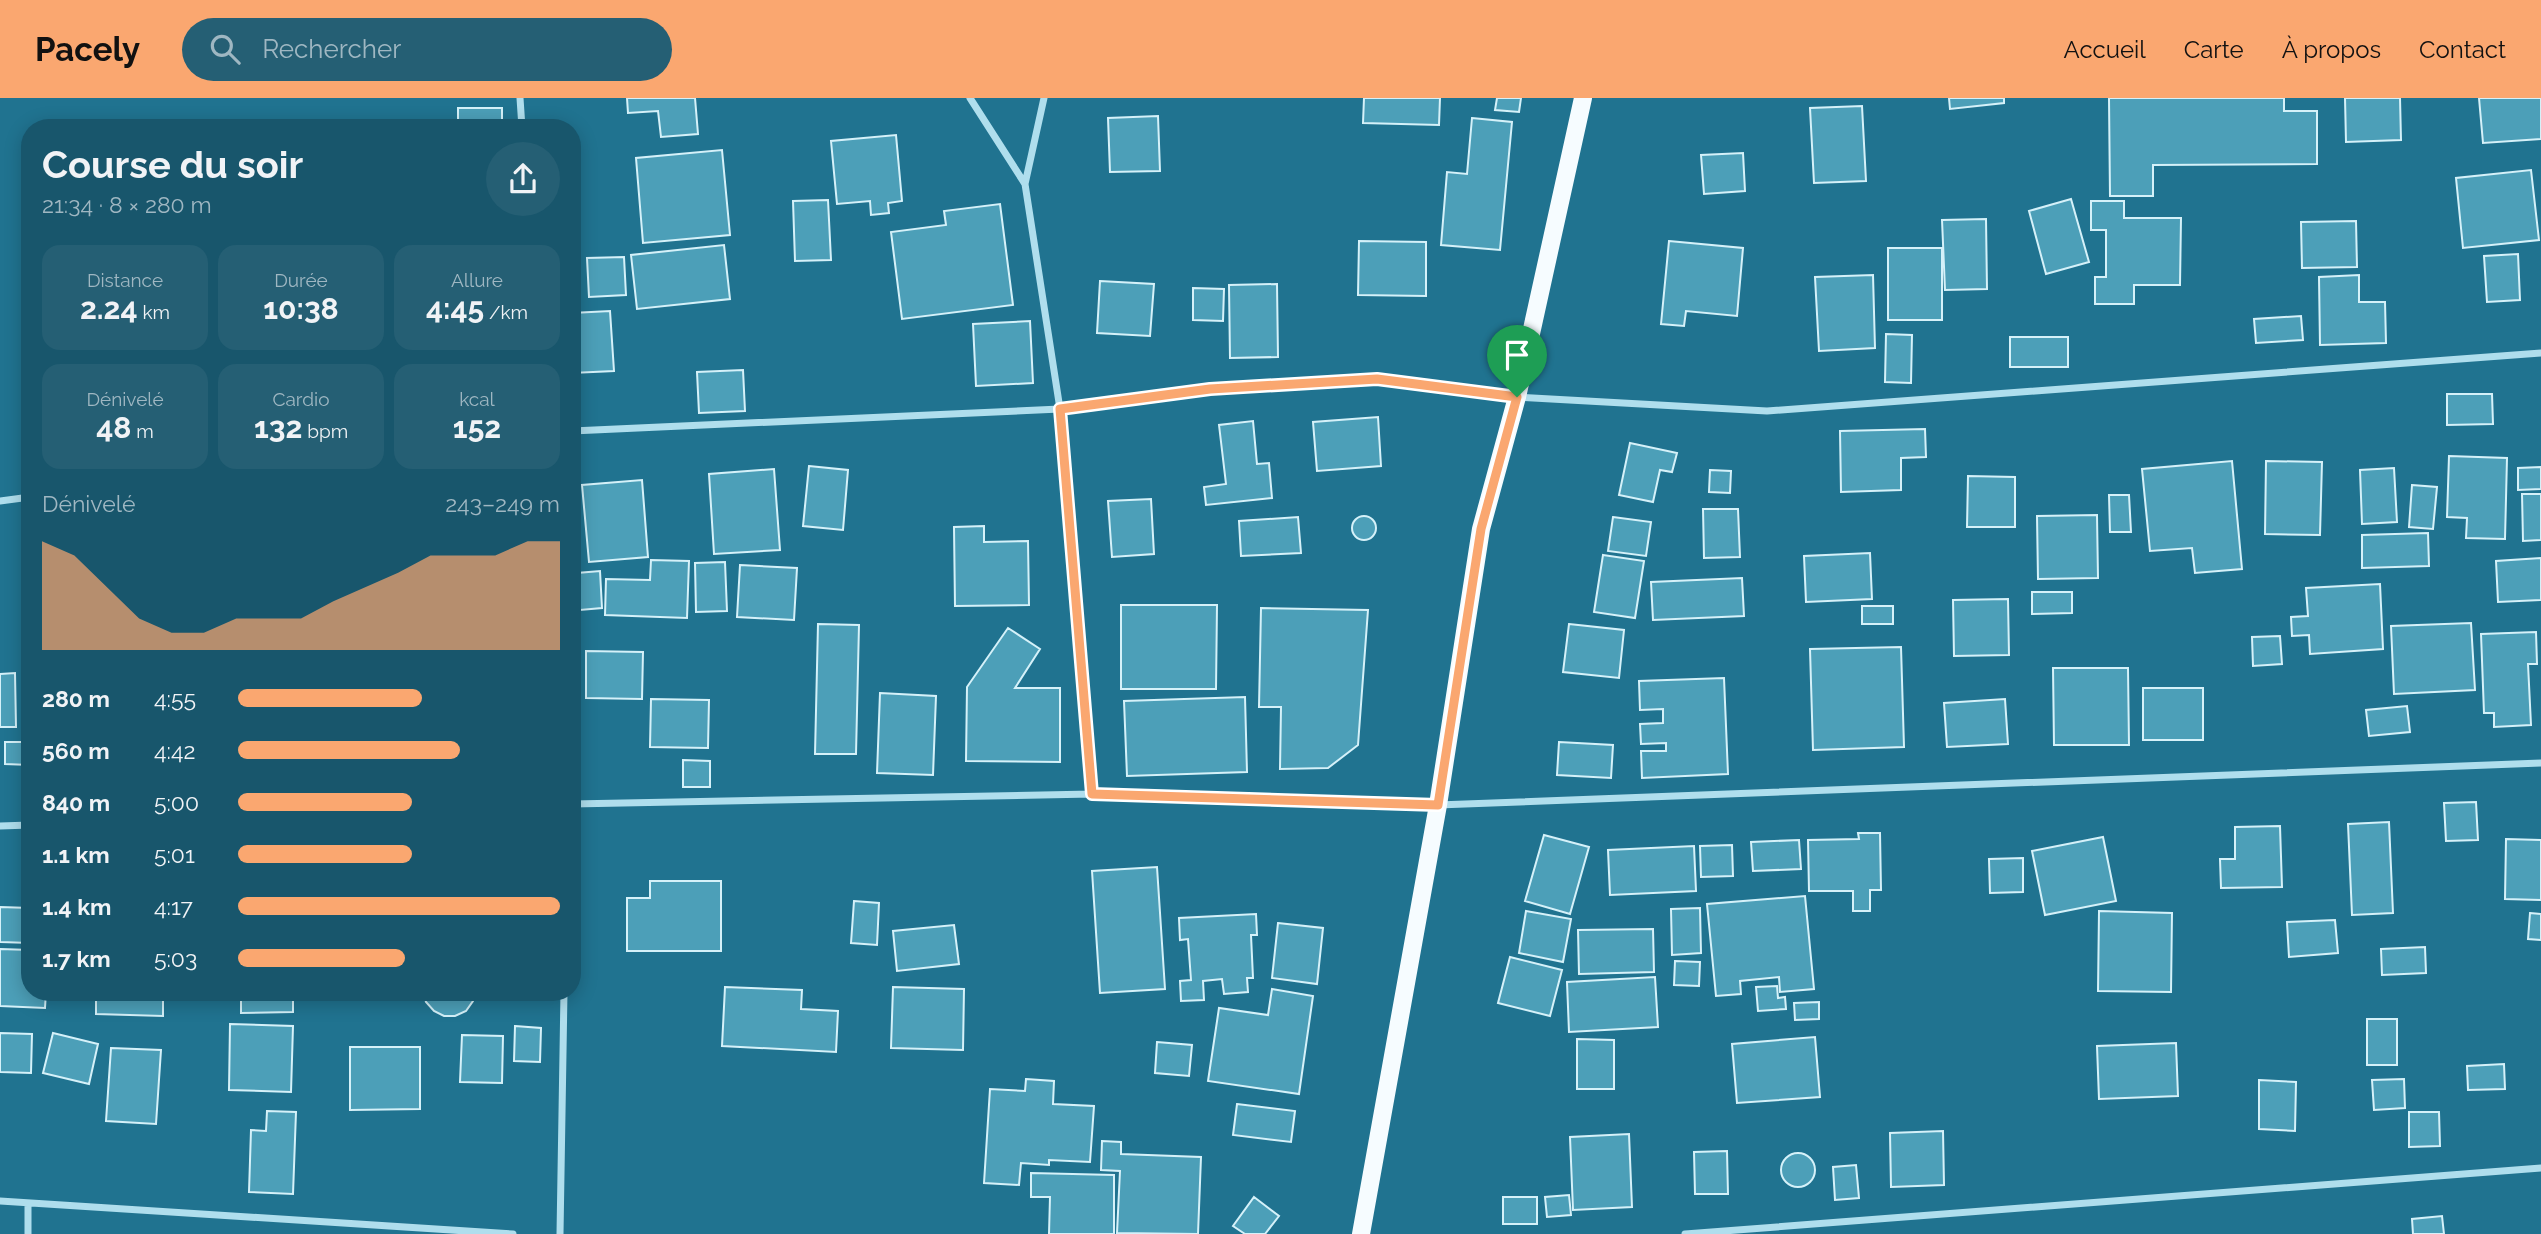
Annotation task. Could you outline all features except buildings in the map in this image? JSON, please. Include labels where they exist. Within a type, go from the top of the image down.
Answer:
[{"type":"main road","points":[[1361,1234],[1438,805],[1481,529],[1517,397],[1583,98]]},
{"type":"street","points":[[520,98],[521,119]]},
{"type":"street","points":[[970,98],[1025,184]]},
{"type":"street","points":[[1044,98],[1025,184],[1060,409],[1092,794]]},
{"type":"street","points":[[581,431],[1060,409],[1210,389],[1377,379],[1517,397],[1767,411],[2541,353]]},
{"type":"street","points":[[0,501],[21,498]]},
{"type":"street","points":[[581,804],[1092,794],[1438,805],[2541,763]]},
{"type":"street","points":[[0,826],[21,825]]},
{"type":"street","points":[[560,1234],[565,1001]]},
{"type":"street","points":[[1685,1234],[2541,1168]]},
{"type":"street","points":[[0,1201],[513,1234]]},
{"type":"street","points":[[27,1204],[27,1234]]},
{"type":"route","points":[[1377,379],[1517,397],[1481,529],[1438,805],[1092,794],[1060,409],[1210,389],[1377,379]]}]
